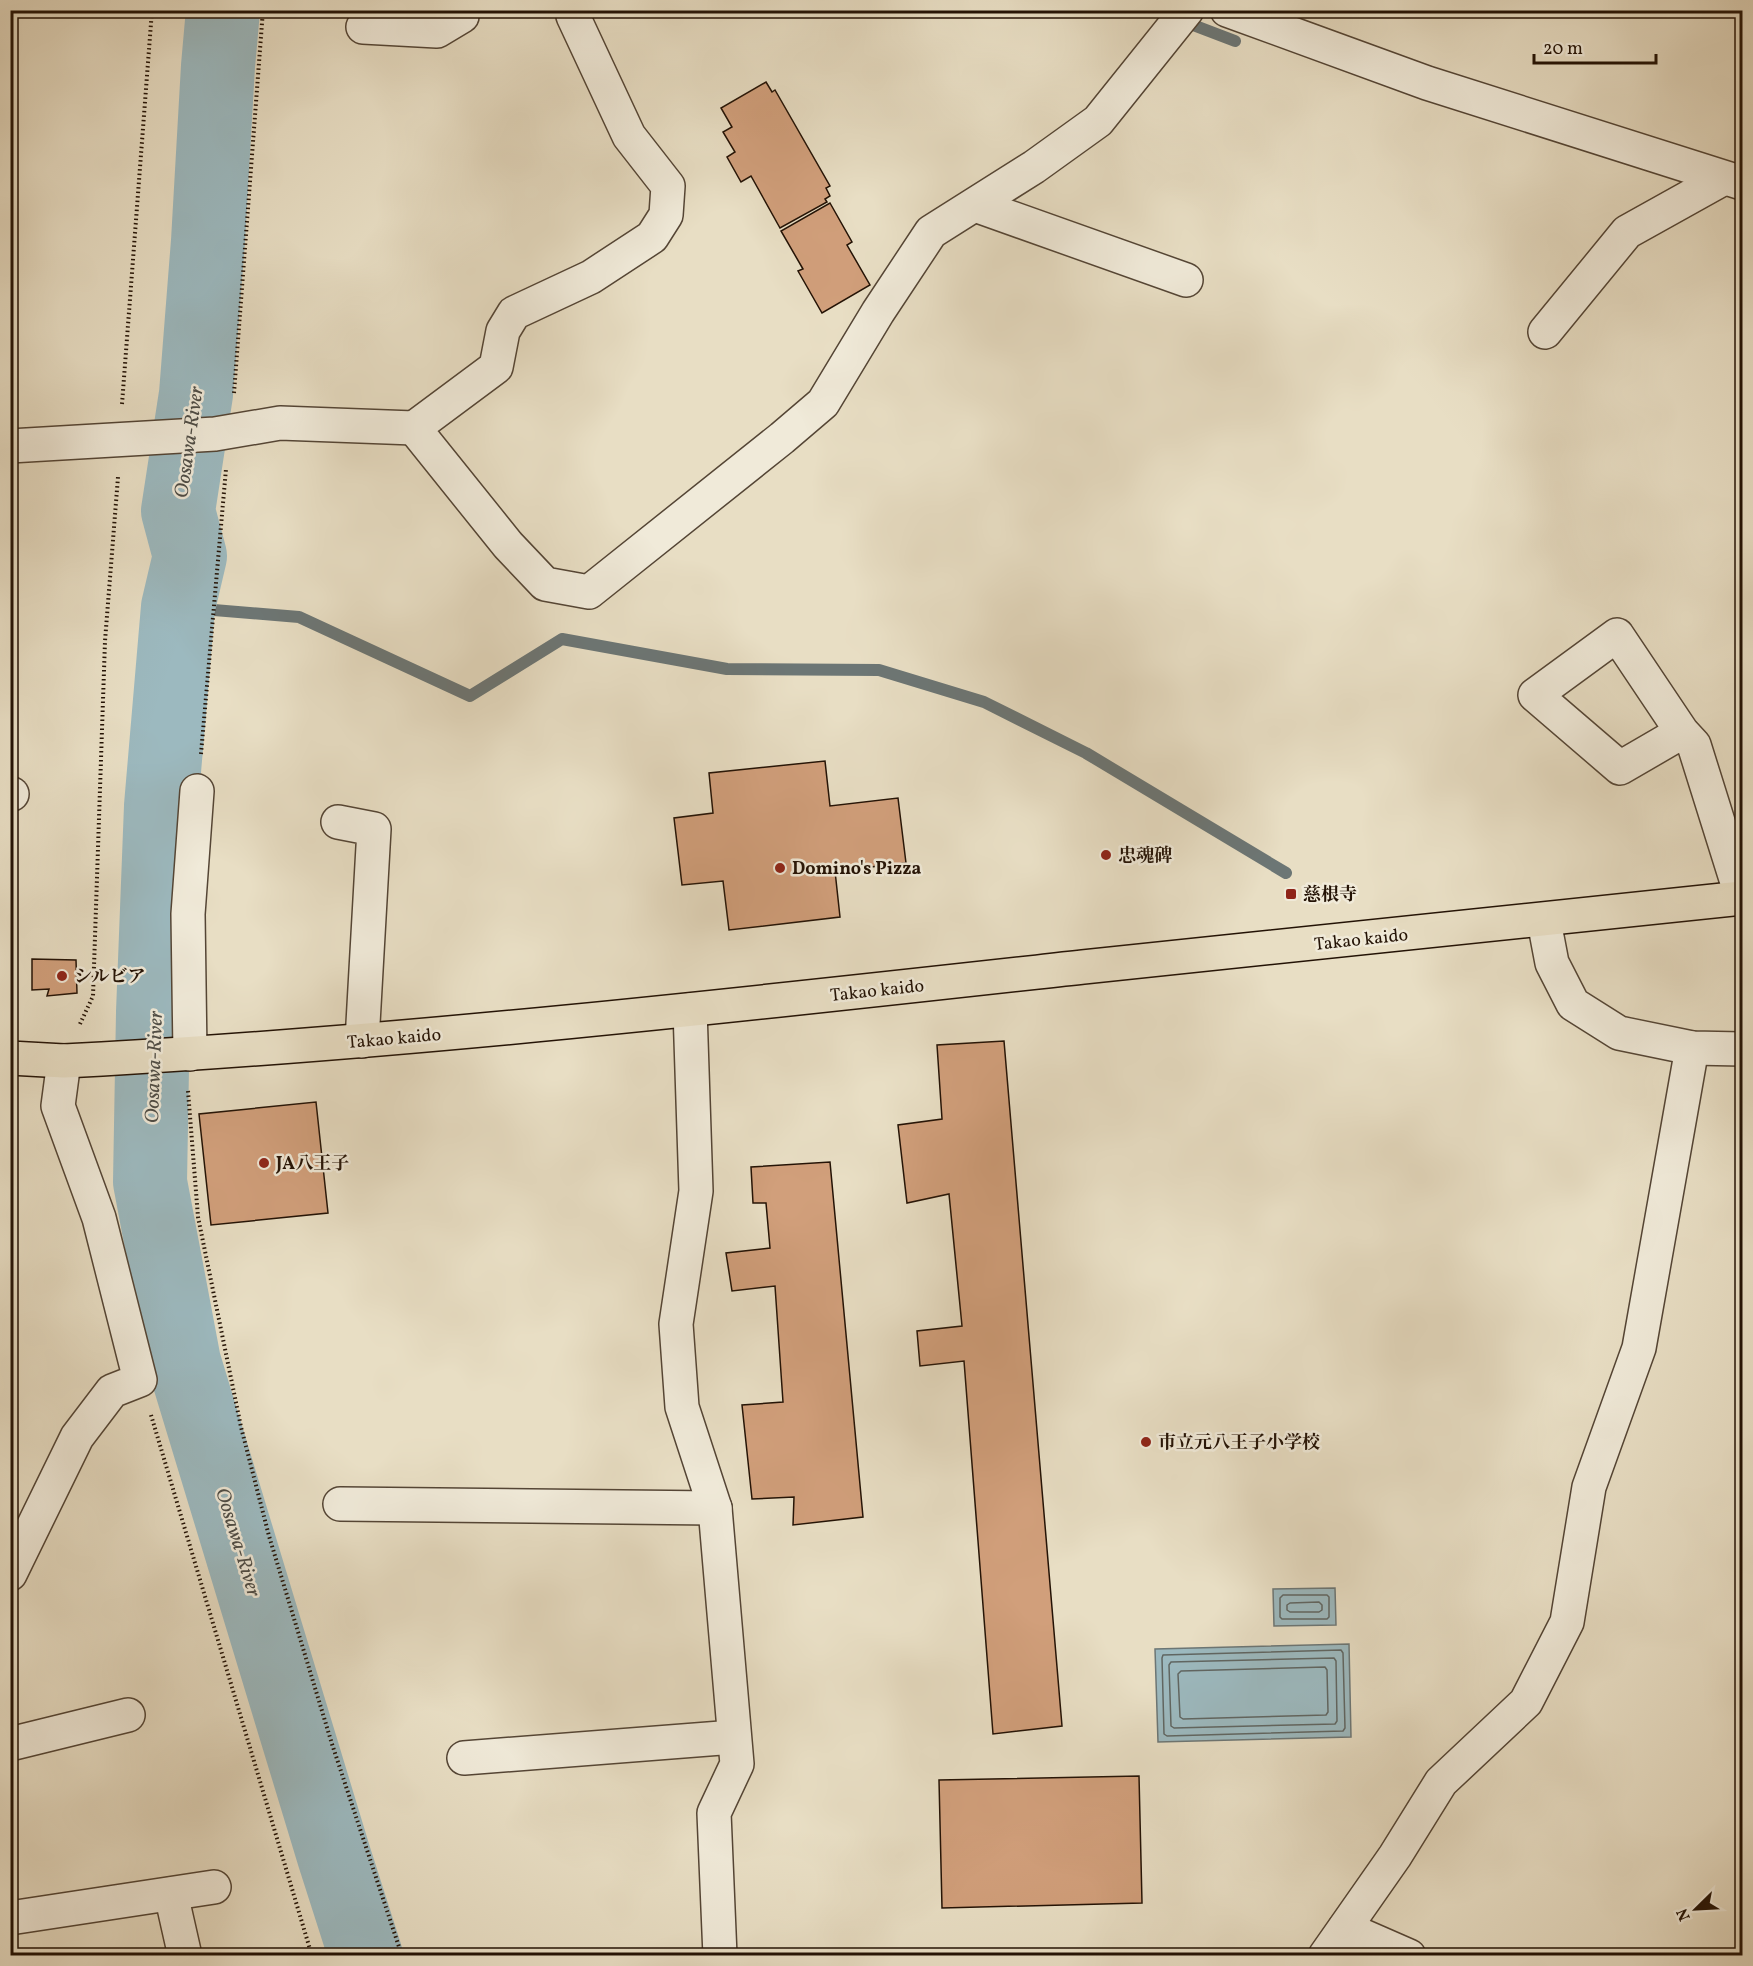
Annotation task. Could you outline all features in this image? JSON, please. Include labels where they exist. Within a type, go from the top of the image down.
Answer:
[{"type":"main road","name":"Takao kaido","points":[[10,1058],[64,1061],[362,1041],[690,1010],[1121,963],[1544,921],[1742,898]]},
{"type":"street","points":[[363,27],[437,31],[462,16],[462,10]]},
{"type":"street","points":[[10,446],[126,441],[223,433],[280,423],[414,428],[496,367],[503,332],[514,313],[600,271],[652,237],[666,214],[668,186],[629,136],[573,16],[575,10]]},
{"type":"street","points":[[414,428],[508,546],[545,584],[589,592],[824,403],[878,312],[932,232],[1034,167],[1098,122],[1187,10]]},
{"type":"street","points":[[1227,10],[1427,83],[1733,181]]},
{"type":"street","points":[[1545,332],[1627,232],[1733,181]]},
{"type":"street","points":[[975,204],[1186,280]]},
{"type":"street","points":[[1682,732],[1694,745],[1742,898]]},
{"type":"street","points":[[181,1054],[197,791]]},
{"type":"street","points":[[338,822],[374,829],[362,1041]]},
{"type":"street","points":[[1544,921],[1552,963],[1573,1004],[1619,1033],[1692,1048],[1743,1049]]},
{"type":"street","points":[[690,1010],[696,1191],[676,1324],[682,1407],[715,1508],[735,1737],[736,1764],[714,1813],[720,1956]]},
{"type":"street","points":[[1325,1956],[1395,1856],[1441,1782],[1526,1702],[1567,1622],[1589,1487],[1639,1348],[1692,1048]]},
{"type":"street","points":[[12,1567],[77,1437],[112,1391],[140,1380],[99,1218],[58,1106],[64,1061]]},
{"type":"street","points":[[340,1504],[715,1508]]},
{"type":"street","points":[[10,1744],[128,1715]]},
{"type":"street","points":[[464,1758],[735,1737]]},
{"type":"street","points":[[10,1918],[214,1887]]},
{"type":"street","points":[[171,1894],[185,1956]]},
{"type":"street","points":[[1345,1928],[1409,1956]]},
{"type":"path","points":[[64,1061],[93,996],[105,641],[126,441],[152,10]]},
{"type":"path","points":[[197,791],[216,584],[223,433],[263,10]]},
{"type":"path","points":[[181,1054],[188,1097],[198,1217],[241,1427],[269,1536],[332,1744],[402,1956]]},
{"type":"path","points":[[140,1380],[312,1956]]},
{"type":"water","points":[[1335,1588],[1336,1625],[1274,1626],[1273,1589]]},
{"type":"water","points":[[1349,1644],[1351,1737],[1158,1742],[1155,1649]]},
{"type":"building","points":[[766,82],[772,92],[775,90],[830,186],[826,188],[830,196],[825,199],[827,202],[780,228],[751,176],[741,182],[727,157],[735,152],[723,132],[732,127],[721,108]]},
{"type":"building","points":[[830,203],[852,242],[847,245],[870,285],[822,313],[798,271],[803,269],[781,231]]},
{"type":"building","points":[[825,761],[830,806],[898,798],[906,863],[835,871],[840,917],[729,930],[723,881],[682,885],[674,818],[713,813],[709,773]]},
{"type":"building","points":[[32,959],[76,960],[77,993],[47,996],[49,989],[32,990]]},
{"type":"building","points":[[1004,1041],[1062,1726],[993,1734],[964,1361],[920,1366],[917,1331],[962,1326],[949,1194],[907,1203],[898,1125],[942,1119],[937,1045]]},
{"type":"building","name":"JA八王子","points":[[316,1102],[328,1213],[211,1225],[199,1114]]},
{"type":"building","points":[[830,1162],[863,1517],[793,1525],[794,1497],[752,1499],[742,1405],[783,1402],[775,1286],[732,1291],[726,1253],[770,1248],[766,1203],[753,1203],[751,1167]]},
{"type":"building","points":[[1139,1776],[1142,1903],[942,1908],[939,1780]]},
{"type":"waterway","name":"Oosawa-River","points":[[223,10],[196,394],[178,511],[190,556],[178,607],[161,806],[153,1012],[150,1182],[184,1362],[366,1956]]},
{"type":"waterway","points":[[1193,25],[1235,41]]},
{"type":"waterway","points":[[178,607],[299,617],[470,696],[562,639],[727,669],[879,670],[984,702],[1086,753],[1286,873]]},
{"type":"place","name":"忠魂碑","points":[[1106,855]]},
{"type":"place","name":"Domino's Pizza","points":[[780,868]]},
{"type":"place","name":"慈根寺","points":[[1291,894]]},
{"type":"place","name":"シルビア","points":[[62,976]]},
{"type":"place","name":"JA八王子","points":[[264,1163]]},
{"type":"place","name":"市立元八王子小学校","points":[[1146,1442]]}]
